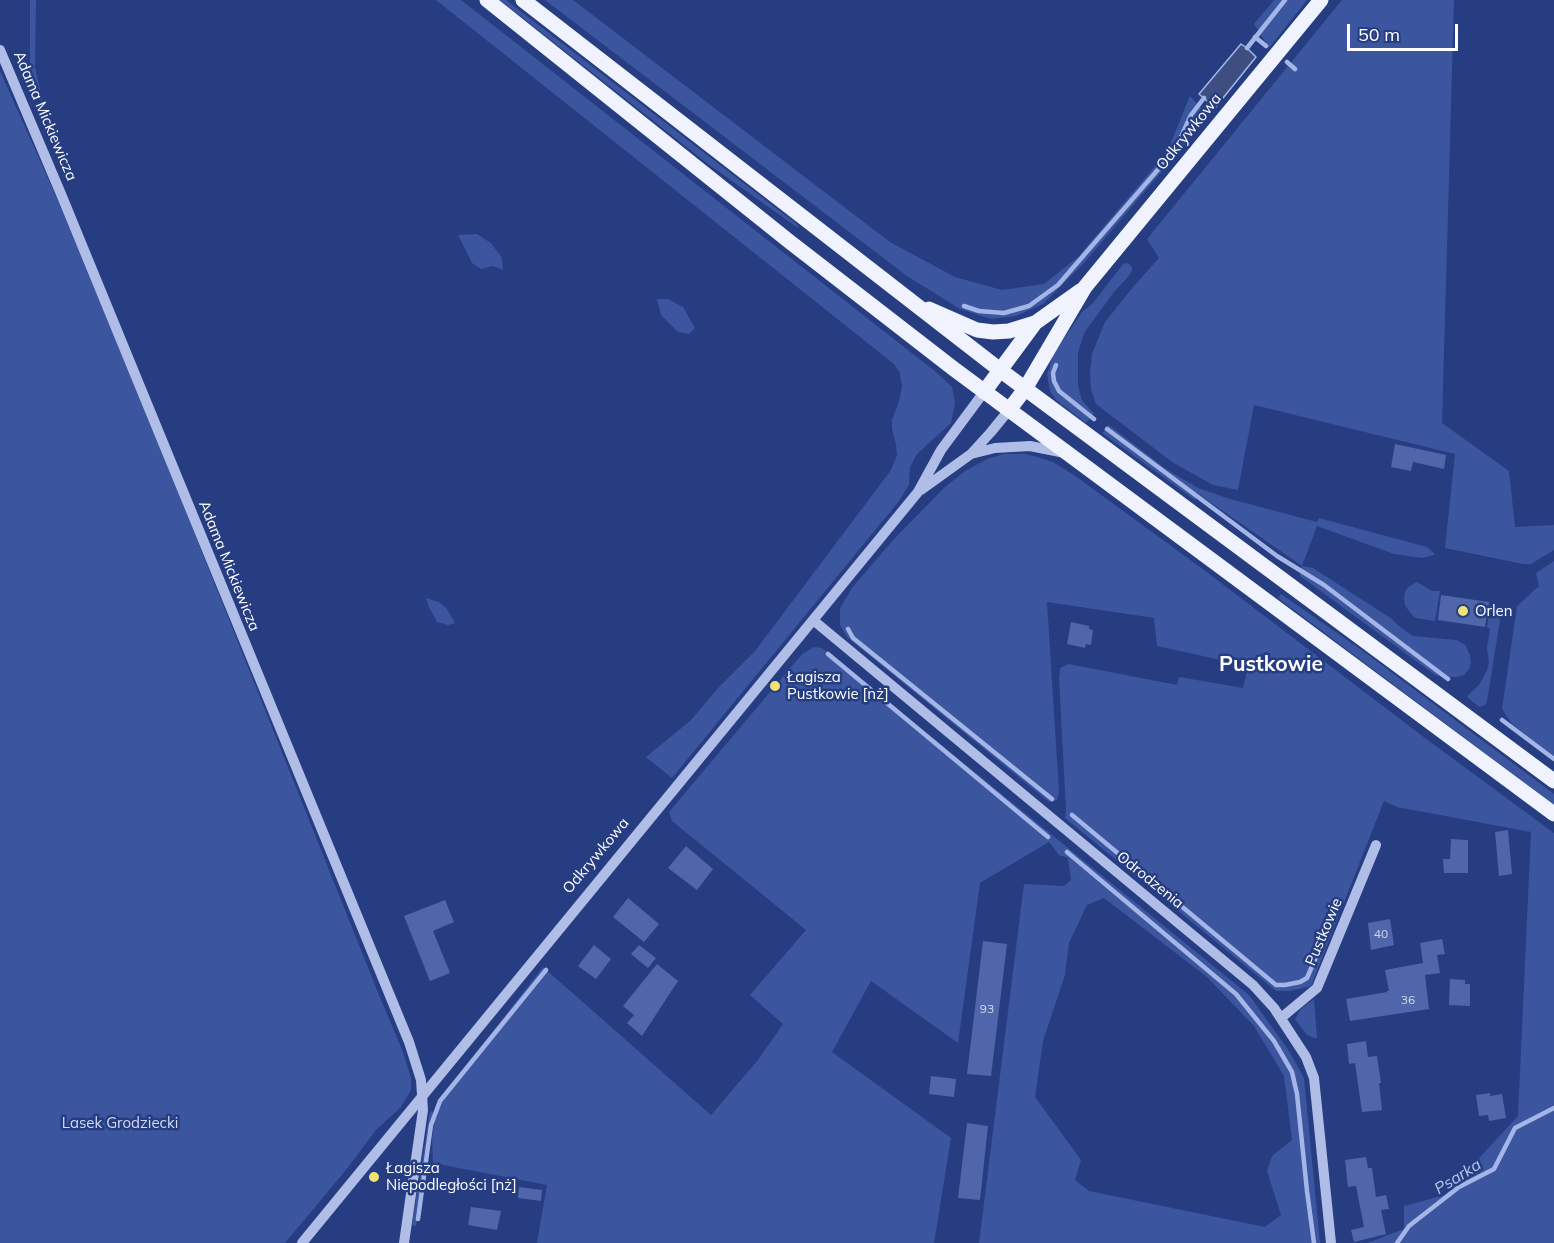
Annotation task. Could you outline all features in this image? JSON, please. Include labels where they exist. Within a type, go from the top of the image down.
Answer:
[{"type":"main road","points":[[487,0],[790,242],[984,392],[1554,814]]},
{"type":"main road","points":[[523,0],[1025,389],[1554,781]]},
{"type":"main road","name":"Odkrywkowa","points":[[1009,410],[1025,389],[1085,287],[1321,0]]},
{"type":"main road","name":"Odkrywkowa","points":[[984,392],[1035,323],[1085,287]]},
{"type":"main road","name":"Odkrywkowa","points":[[912,302],[977,330],[1009,331],[1035,323]]},
{"type":"street","name":"Adama Mickiewicza","points":[[0,50],[25,105],[409,1042],[421,1080],[423,1110],[404,1243]]},
{"type":"street","name":"Odkrywkowa","points":[[302,1243],[918,492],[941,450],[984,392]]},
{"type":"street","name":"Odkrywkowa","points":[[918,492],[970,454],[1009,410]]},
{"type":"street","name":"Odkrywkowa","points":[[970,454],[995,448],[1030,446],[1068,454]]},
{"type":"street","name":"Odrodzenia","points":[[813,620],[1253,984],[1281,1018],[1306,1057],[1314,1078],[1332,1243]]},
{"type":"street","name":"Pustkowie","points":[[1281,1018],[1317,988],[1376,845]]},
{"type":"green space","points":[[30,0],[36,0],[35,67],[43,104],[30,79]]},
{"type":"green space","points":[[436,0],[461,0],[936,372],[952,387],[955,403],[951,423],[917,454],[910,467],[909,485],[899,501],[672,778],[646,757],[690,721],[720,686],[755,651],[891,470],[897,455],[892,420],[902,387],[900,373],[894,364]]},
{"type":"green space","points":[[500,0],[506,0],[798,225],[798,228],[708,164]]},
{"type":"green space","points":[[545,0],[573,0],[890,242],[955,277],[1002,290],[1044,284],[1078,257],[1167,152],[1190,96],[1209,116],[1083,264],[1043,304],[1016,316],[991,319],[960,309],[907,276]]},
{"type":"green space","points":[[1274,0],[1307,0],[1269,48],[1254,24]]},
{"type":"green space","points":[[1342,0],[1454,0],[1442,423],[1509,471],[1515,527],[1554,525],[1554,550],[1531,564],[1445,548],[1455,454],[1254,405],[1238,490],[1213,485],[1172,462],[1096,404],[1091,390],[1092,354],[1105,322],[1159,258],[1147,239]]},
{"type":"green space","name":"Lasek Grodziecki","points":[[0,71],[55,194],[148,417],[403,1052],[411,1078],[411,1090],[401,1107],[376,1130],[285,1243],[0,1243]]},
{"type":"green space","points":[[477,234],[491,243],[502,258],[503,270],[493,266],[481,269],[472,263],[458,235]]},
{"type":"green space","points":[[1128,263],[1132,271],[1084,333],[1078,353],[1078,386],[1082,400],[1094,414],[1086,423],[1056,400],[1050,391],[1047,375],[1053,355],[1082,312],[1093,303],[1123,264]]},
{"type":"green space","points":[[657,299],[668,299],[683,307],[695,328],[689,334],[678,332],[661,315]]},
{"type":"green space","points":[[1109,425],[1166,469],[1198,488],[1317,522],[1319,518],[1427,547],[1434,555],[1422,558],[1394,554],[1317,526],[1302,566],[1197,493],[1195,500],[1102,433]]},
{"type":"green space","points":[[1004,454],[1025,454],[1038,457],[1053,462],[1074,475],[1554,833],[1554,1243],[1367,1243],[1404,1229],[1404,1206],[1445,1195],[1518,1116],[1531,832],[1397,807],[1384,801],[1311,986],[1290,991],[1276,991],[1065,818],[1060,668],[1069,664],[1177,685],[1179,677],[1243,688],[1248,666],[1157,646],[1154,618],[1047,602],[1059,792],[1057,800],[1049,802],[847,637],[840,625],[840,608],[852,588],[894,539],[945,487],[965,471],[987,459]]},
{"type":"green space","points":[[1554,561],[1554,757],[1512,724],[1502,709],[1517,606],[1539,586],[1536,573]]},
{"type":"green space","points":[[1302,566],[1313,568],[1392,619],[1413,636],[1456,640],[1462,643],[1470,655],[1469,669],[1464,675],[1456,677],[1435,675],[1300,576]]},
{"type":"green space","points":[[1417,582],[1432,591],[1440,591],[1435,621],[1416,618],[1405,605],[1405,592],[1408,587]]},
{"type":"green space","points":[[1281,594],[1363,651],[1554,794],[1554,805],[1278,598]]},
{"type":"green space","points":[[426,598],[439,602],[447,609],[455,623],[448,625],[437,622]]},
{"type":"green space","points":[[1489,614],[1498,615],[1500,620],[1487,701],[1485,705],[1479,707],[1467,696],[1479,685],[1487,670]]},
{"type":"green space","points":[[814,647],[822,648],[1249,995],[1289,1051],[1304,1078],[1320,1243],[979,1243],[1024,884],[1064,886],[1071,880],[1068,858],[1059,855],[1049,842],[980,883],[958,1043],[871,981],[832,1052],[951,1138],[934,1243],[537,1243],[547,1185],[433,1163],[432,1139],[437,1103],[543,967],[711,1115],[758,1060],[783,1024],[750,995],[806,930],[672,821],[669,812],[802,654]],"holes":[[[1104,898],[1207,977],[1254,1026],[1284,1076],[1292,1140],[1272,1156],[1267,1171],[1281,1215],[1265,1227],[1089,1191],[1075,1180],[1081,1160],[1035,1097],[1043,1041],[1065,975],[1069,943],[1087,905]]]},
{"type":"green space","points":[[1314,999],[1317,1038],[1307,1035],[1295,1019],[1301,1009]]},
{"type":"green space","points":[[430,1111],[433,1112],[416,1226],[412,1225]]},
{"type":"shaded area","points":[[1241,44],[1256,57],[1215,108],[1199,94]]},
{"type":"building","points":[[1395,444],[1446,455],[1444,469],[1413,462],[1411,471],[1391,467]]},
{"type":"building","name":"Orlen","points":[[1441,595],[1489,602],[1485,627],[1438,620]]},
{"type":"building","points":[[1071,622],[1089,626],[1089,629],[1093,630],[1091,645],[1086,644],[1085,648],[1067,644]]},
{"type":"building","points":[[1508,830],[1512,874],[1499,876],[1495,832]]},
{"type":"building","points":[[1451,839],[1468,840],[1468,873],[1444,873],[1443,859],[1450,859]]},
{"type":"building","points":[[686,846],[713,869],[697,890],[668,868]]},
{"type":"building","points":[[628,898],[659,924],[644,942],[613,917]]},
{"type":"building","points":[[445,900],[454,922],[433,931],[450,973],[430,981],[404,916]]},
{"type":"building","points":[[1390,919],[1394,945],[1371,950],[1368,923]]},
{"type":"building","points":[[1442,939],[1445,954],[1437,955],[1440,973],[1425,975],[1429,1009],[1350,1021],[1346,999],[1389,991],[1385,970],[1423,963],[1420,943]]},
{"type":"building","points":[[983,941],[1007,944],[991,1076],[967,1074]]},
{"type":"building","points":[[594,945],[611,959],[596,979],[578,966]]},
{"type":"building","points":[[639,945],[656,958],[648,968],[631,954]]},
{"type":"building","points":[[657,964],[678,981],[642,1036],[627,1023],[634,1015],[623,1006]]},
{"type":"building","points":[[1450,979],[1465,980],[1465,984],[1470,984],[1470,1006],[1449,1005]]},
{"type":"building","points":[[1366,1041],[1368,1057],[1377,1056],[1382,1110],[1362,1112],[1355,1063],[1349,1064],[1347,1044]]},
{"type":"building","points":[[931,1076],[956,1079],[954,1097],[929,1094]]},
{"type":"building","points":[[1490,1093],[1490,1096],[1502,1094],[1506,1118],[1489,1121],[1488,1115],[1479,1116],[1476,1095]]},
{"type":"building","points":[[967,1123],[988,1126],[980,1200],[958,1198]]},
{"type":"building","points":[[1366,1157],[1368,1168],[1372,1168],[1376,1197],[1386,1195],[1389,1209],[1381,1210],[1386,1234],[1354,1242],[1351,1230],[1364,1227],[1356,1186],[1348,1187],[1345,1160]]},
{"type":"building","points":[[519,1187],[542,1190],[541,1201],[518,1198]]},
{"type":"building","points":[[471,1207],[501,1211],[497,1230],[468,1225]]},
{"type":"waterway","points":[[1247,48],[1285,0]]},
{"type":"waterway","points":[[1255,37],[1266,46]]},
{"type":"waterway","points":[[1287,62],[1295,69]]},
{"type":"waterway","points":[[964,306],[979,311],[1004,313],[1029,306],[1058,285],[1175,150],[1191,115],[1204,98]]},
{"type":"waterway","points":[[1056,365],[1053,373],[1059,391],[1094,419]]},
{"type":"waterway","points":[[1107,429],[1277,556],[1324,585],[1448,679]]},
{"type":"waterway","points":[[848,629],[853,638],[1052,799]]},
{"type":"waterway","points":[[828,654],[1048,837]]},
{"type":"waterway","points":[[1502,720],[1554,759]]},
{"type":"waterway","points":[[1072,815],[1276,985],[1300,982],[1307,978],[1323,941]]},
{"type":"waterway","points":[[1067,852],[1236,994],[1274,1041],[1292,1072],[1297,1094],[1314,1243]]},
{"type":"waterway","points":[[418,1219],[431,1125],[440,1101],[546,970]]},
{"type":"waterway","name":"Psarka","points":[[1397,1243],[1409,1226],[1459,1187],[1494,1169],[1515,1128],[1554,1108]]},
{"type":"place","name":"Orlen","points":[[1463,611]]},
{"type":"place","name":"Łagisza Pustkowie [nż]","points":[[775,686]]},
{"type":"place","name":"Łagisza Niepodległości [nż]","points":[[374,1177]]},
{"type":"district","name":"Pustkowie","points":[[1271,665]]}]
